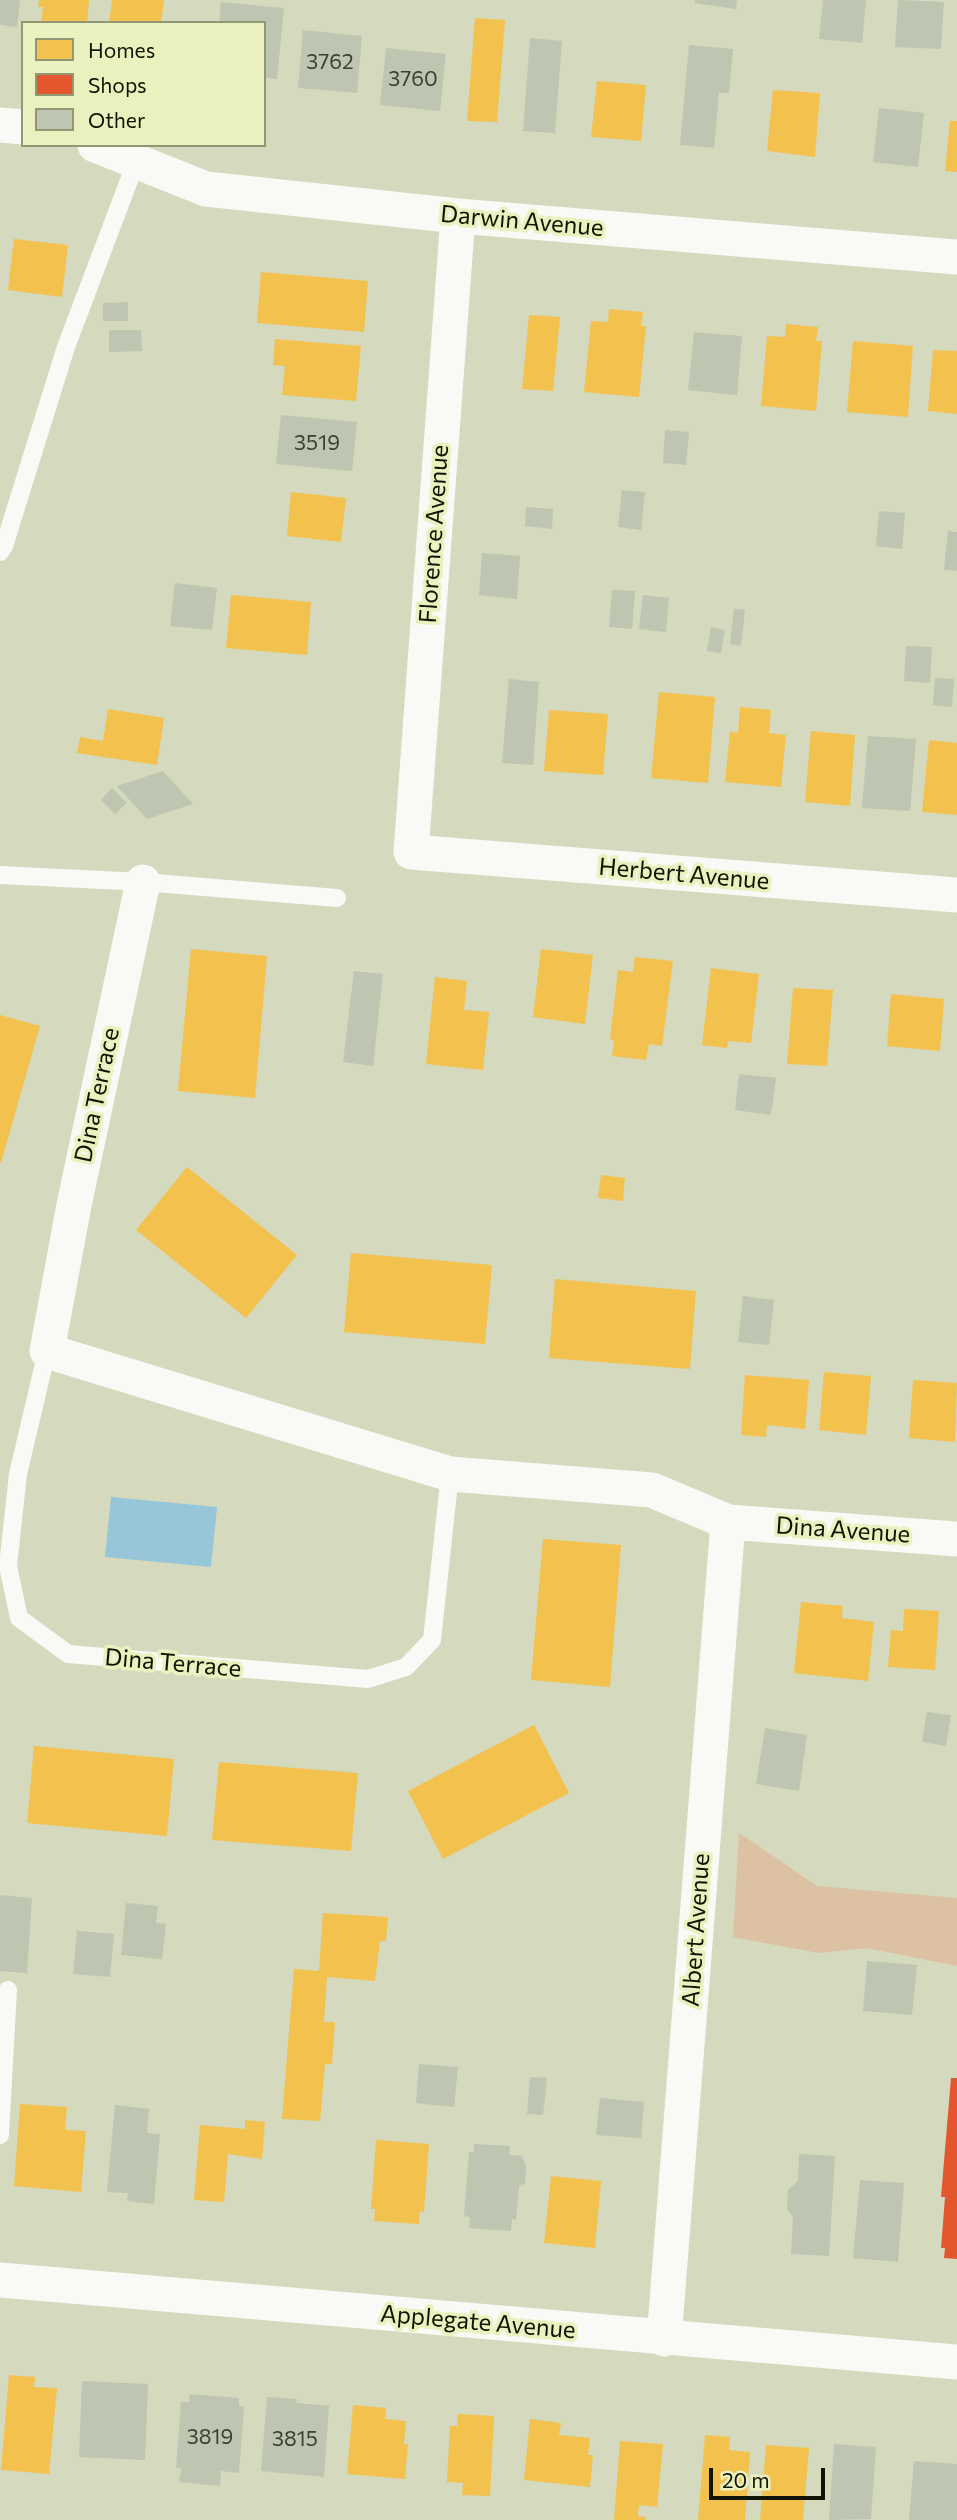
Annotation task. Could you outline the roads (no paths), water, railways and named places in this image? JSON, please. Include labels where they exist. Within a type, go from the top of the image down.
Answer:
[{"type":"street","points":[[0,125],[21,127]]},
{"type":"street","name":"Darwin Avenue","points":[[100,147],[206,189],[458,216],[957,257]]},
{"type":"street","name":"Florence Avenue","points":[[411,852],[458,216]]},
{"type":"street","name":"Herbert Avenue","points":[[411,852],[957,895]]},
{"type":"street","name":"Dina Terrace","points":[[47,1351],[74,1205],[143,882]]},
{"type":"street","points":[[47,1351],[450,1474],[652,1490],[728,1522]]},
{"type":"street","name":"Dina Avenue","points":[[728,1522],[957,1539]]},
{"type":"street","name":"Albert Avenue","points":[[664,2339],[728,1522]]},
{"type":"street","name":"Applegate Avenue","points":[[0,2280],[957,2362]]},
{"type":"lane","points":[[0,552],[66,347],[136,162]]},
{"type":"lane","points":[[0,875],[143,882],[337,898]]},
{"type":"lane","name":"Dina Terrace","points":[[47,1351],[18,1474],[4,1567],[19,1618],[68,1654],[368,1679],[406,1667],[432,1640],[450,1474]]},
{"type":"lane","points":[[0,2136],[8,1990]]},
{"type":"water","points":[[111,1497],[217,1507],[211,1567],[105,1557]]}]
